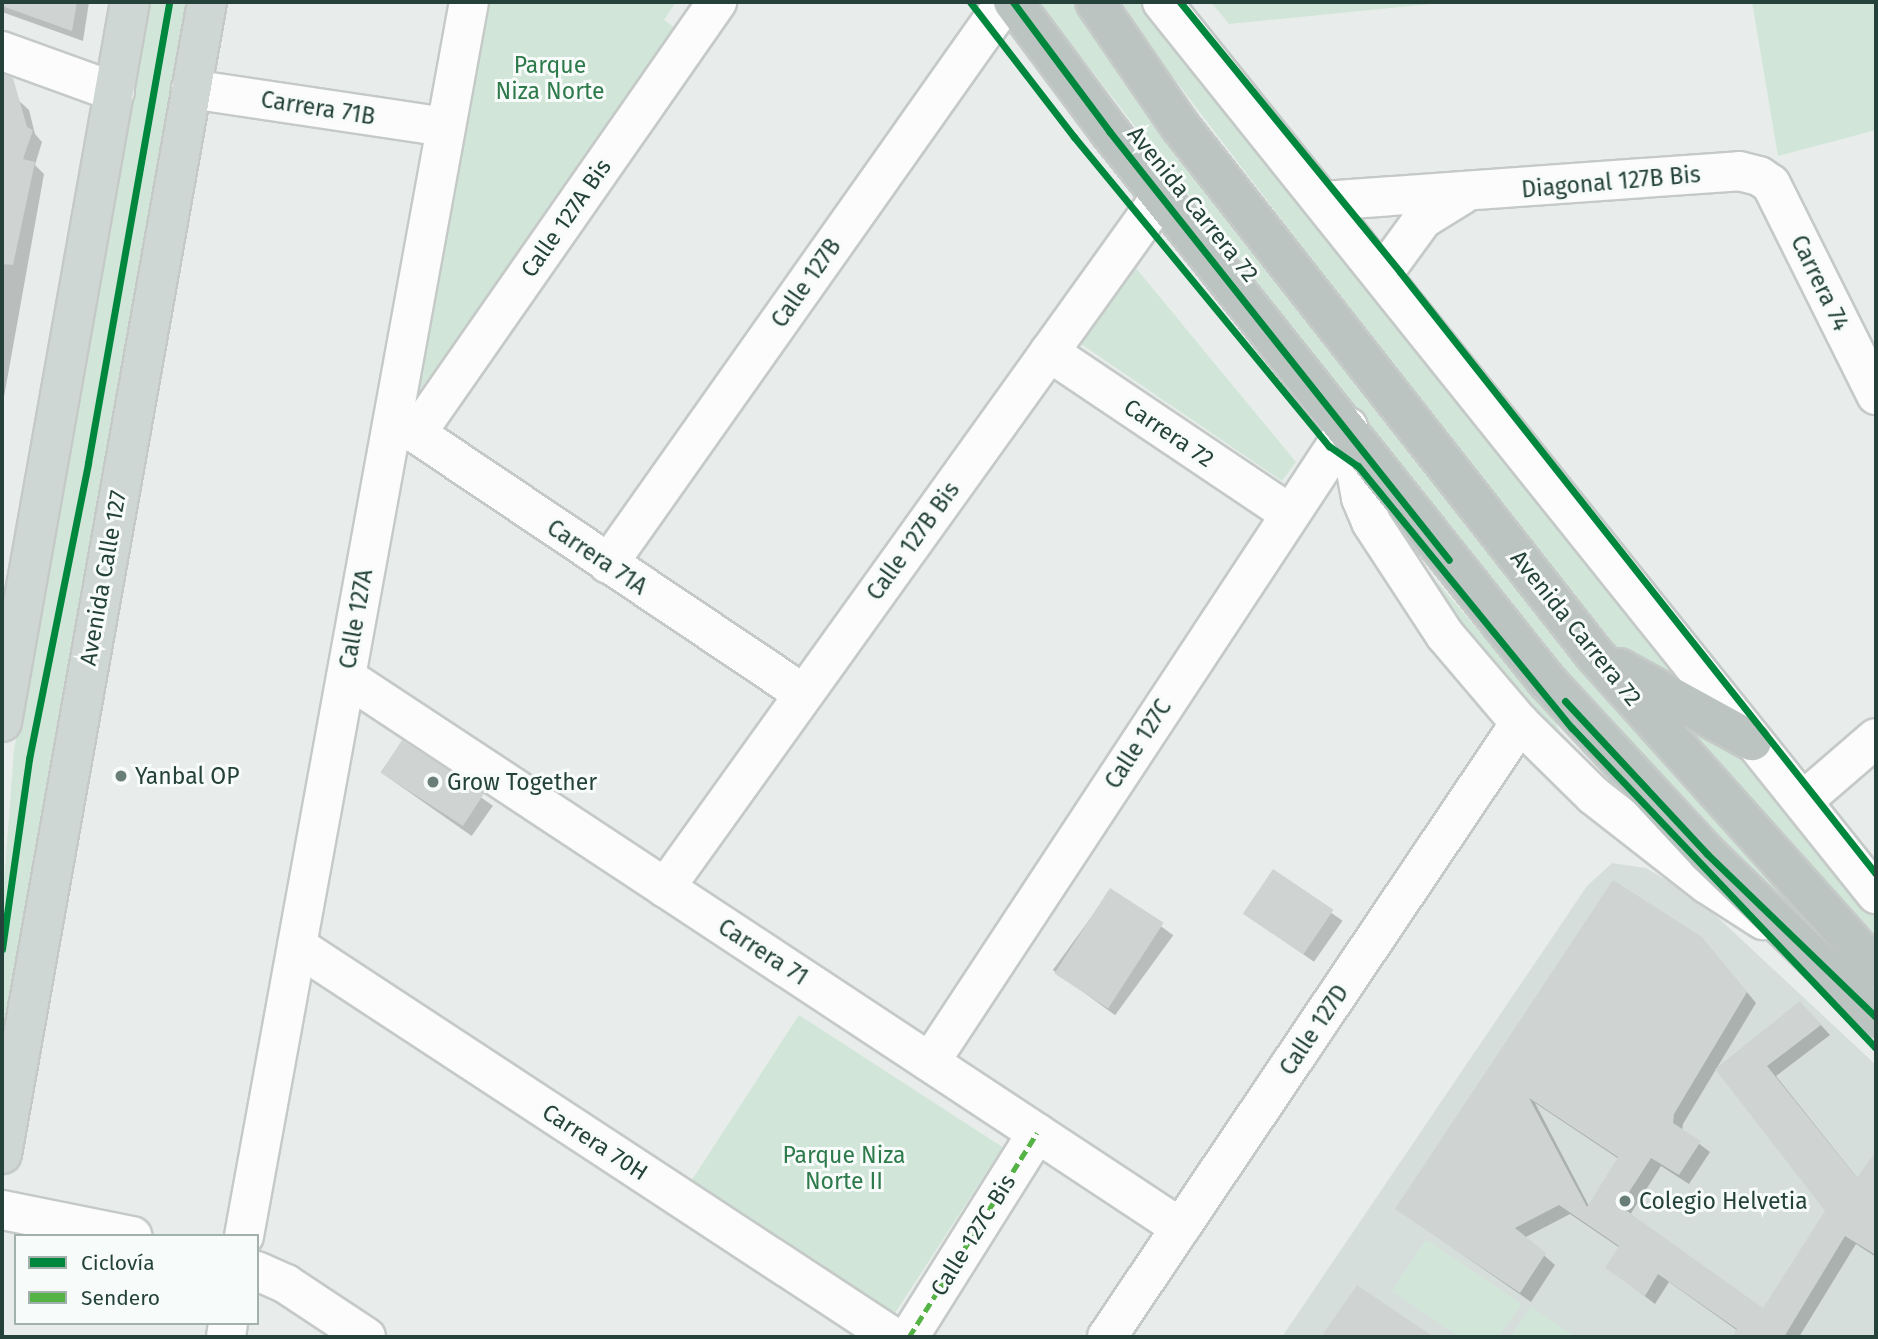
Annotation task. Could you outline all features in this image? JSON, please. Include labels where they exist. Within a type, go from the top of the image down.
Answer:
[{"type":"highway","name":"Avenida Carrera 72","points":[[1013,2],[1162,195],[1546,680],[1707,854],[1876,1017]]},
{"type":"highway","name":"Avenida Carrera 72","points":[[1095,2],[1180,127],[1594,654],[1876,968]]},
{"type":"highway","points":[[1594,654],[1752,741]]},
{"type":"main road","points":[[2,722],[6,674],[130,2]]},
{"type":"main road","name":"Avenida Calle 127","points":[[2,1154],[207,2]]},
{"type":"street","name":"Calle 127A","points":[[244,1234],[346,677],[404,426],[445,127],[469,2]]},
{"type":"street","name":"Calle 127A Bis","points":[[404,426],[717,2]]},
{"type":"street","name":"Calle 127B","points":[[608,564],[1005,2]]},
{"type":"street","points":[[1161,2],[1876,894]]},
{"type":"street","points":[[2,51],[115,92]]},
{"type":"street","name":"Carrera 71B","points":[[191,89],[445,127]]},
{"type":"street","name":"Diagonal 127B Bis","points":[[1323,201],[1462,195],[1739,171],[1759,176]]},
{"type":"street","name":"Carrera 74","points":[[1759,176],[1771,184],[1876,396]]},
{"type":"street","name":"Calle 127B Bis","points":[[665,888],[1162,195]]},
{"type":"street","points":[[1382,275],[1423,219],[1462,195]]},
{"type":"street","name":"Carrera 72","points":[[1049,352],[1290,514]]},
{"type":"street","name":"Carrera 71A","points":[[404,426],[804,694]]},
{"type":"street","name":"Calle 127C","points":[[930,1062],[1348,427]]},
{"type":"street","name":"Avenida Carrera 72","points":[[1348,427],[1361,498],[1383,545],[1445,635],[1520,723],[1635,830],[1707,884],[1793,939]]},
{"type":"street","name":"Carrera 71","points":[[346,677],[1181,1228]]},
{"type":"street","name":"Calle 127D","points":[[1107,1337],[1520,723]]},
{"type":"street","points":[[1803,801],[1876,738]]},
{"type":"street","name":"Carrera 70H","points":[[297,946],[893,1337]]},
{"type":"street","name":"Calle 127C Bis","points":[[909,1337],[1037,1133]]},
{"type":"street","points":[[2,1210],[122,1234]]},
{"type":"street","points":[[259,1272],[286,1284],[366,1337]]},
{"type":"shaded area","name":"Colegio Helvetia","points":[[1612,863],[1646,868],[1697,898],[1876,1065],[1876,1337],[1282,1337],[1587,886]]},
{"type":"green space","points":[[151,2],[187,2],[2,1040],[2,910],[14,750]]},
{"type":"green space","name":"Parque Niza Norte","points":[[487,2],[676,2],[664,20],[680,31],[411,402]]},
{"type":"green space","points":[[1038,2],[1071,2],[1460,509],[1832,947],[1707,829],[1560,670]]},
{"type":"green space","points":[[1122,2],[1151,2],[1705,702],[1608,648],[1150,47]]},
{"type":"green space","points":[[1211,2],[1451,2],[1229,24]]},
{"type":"green space","points":[[1752,2],[1876,2],[1876,130],[1778,156]]},
{"type":"green space","points":[[1135,267],[1296,462],[1282,481],[1078,342]]},
{"type":"green space","points":[[1383,519],[1554,718],[1563,739],[1443,611]]},
{"type":"green space","points":[[1688,715],[1747,745],[1876,913],[1876,935],[1672,726]]},
{"type":"green space","name":"Parque Niza Norte II","points":[[799,1015],[1003,1147],[891,1320],[687,1188]]},
{"type":"green space","points":[[1426,1240],[1521,1304],[1498,1337],[1460,1337],[1392,1291]]},
{"type":"green space","points":[[1531,1307],[1576,1337],[1511,1337]]},
{"type":"building","points":[[2,2],[77,2],[72,31],[2,6]]},
{"type":"building","points":[[2,74],[13,78],[27,127],[33,130],[23,159],[35,162],[13,265],[2,264]]},
{"type":"building","name":"Grow Together","points":[[402,740],[484,793],[463,826],[381,773]]},
{"type":"building","points":[[1273,869],[1334,910],[1303,955],[1243,914]]},
{"type":"building","points":[[1613,880],[1702,937],[1747,992],[1674,1114],[1673,1123],[1701,1141],[1679,1175],[1651,1158],[1620,1206],[1763,1308],[1825,1211],[1715,1069],[1800,1001],[1821,1025],[1767,1066],[1857,1178],[1876,1151],[1876,1255],[1845,1236],[1784,1337],[1732,1337],[1737,1329],[1658,1274],[1645,1296],[1605,1268],[1619,1246],[1559,1205],[1515,1228],[1546,1253],[1520,1293],[1395,1209]],"holes":[[[1529,1098],[1618,1157],[1587,1207]]]},
{"type":"building","points":[[1110,888],[1164,923],[1108,1008],[1054,974]]},
{"type":"building","points":[[1357,1285],[1434,1337],[1321,1337]]},
{"type":"marked path","points":[[909,1337],[1037,1133]]},
{"type":"cycle path","points":[[2,949],[29,759],[88,463],[169,2]]},
{"type":"cycle path","points":[[970,2],[1074,137],[1329,446],[1358,466],[1572,728],[1876,1048]]},
{"type":"cycle path","points":[[1013,2],[1109,131],[1449,560]]},
{"type":"cycle path","points":[[1180,2],[1400,272],[1876,874]]},
{"type":"cycle path","points":[[1565,701],[1707,854],[1876,1017]]},
{"type":"place","name":"Yanbal OP","points":[[121,776]]},
{"type":"place","name":"Grow Together","points":[[433,782]]},
{"type":"place","name":"Colegio Helvetia","points":[[1625,1201]]}]
